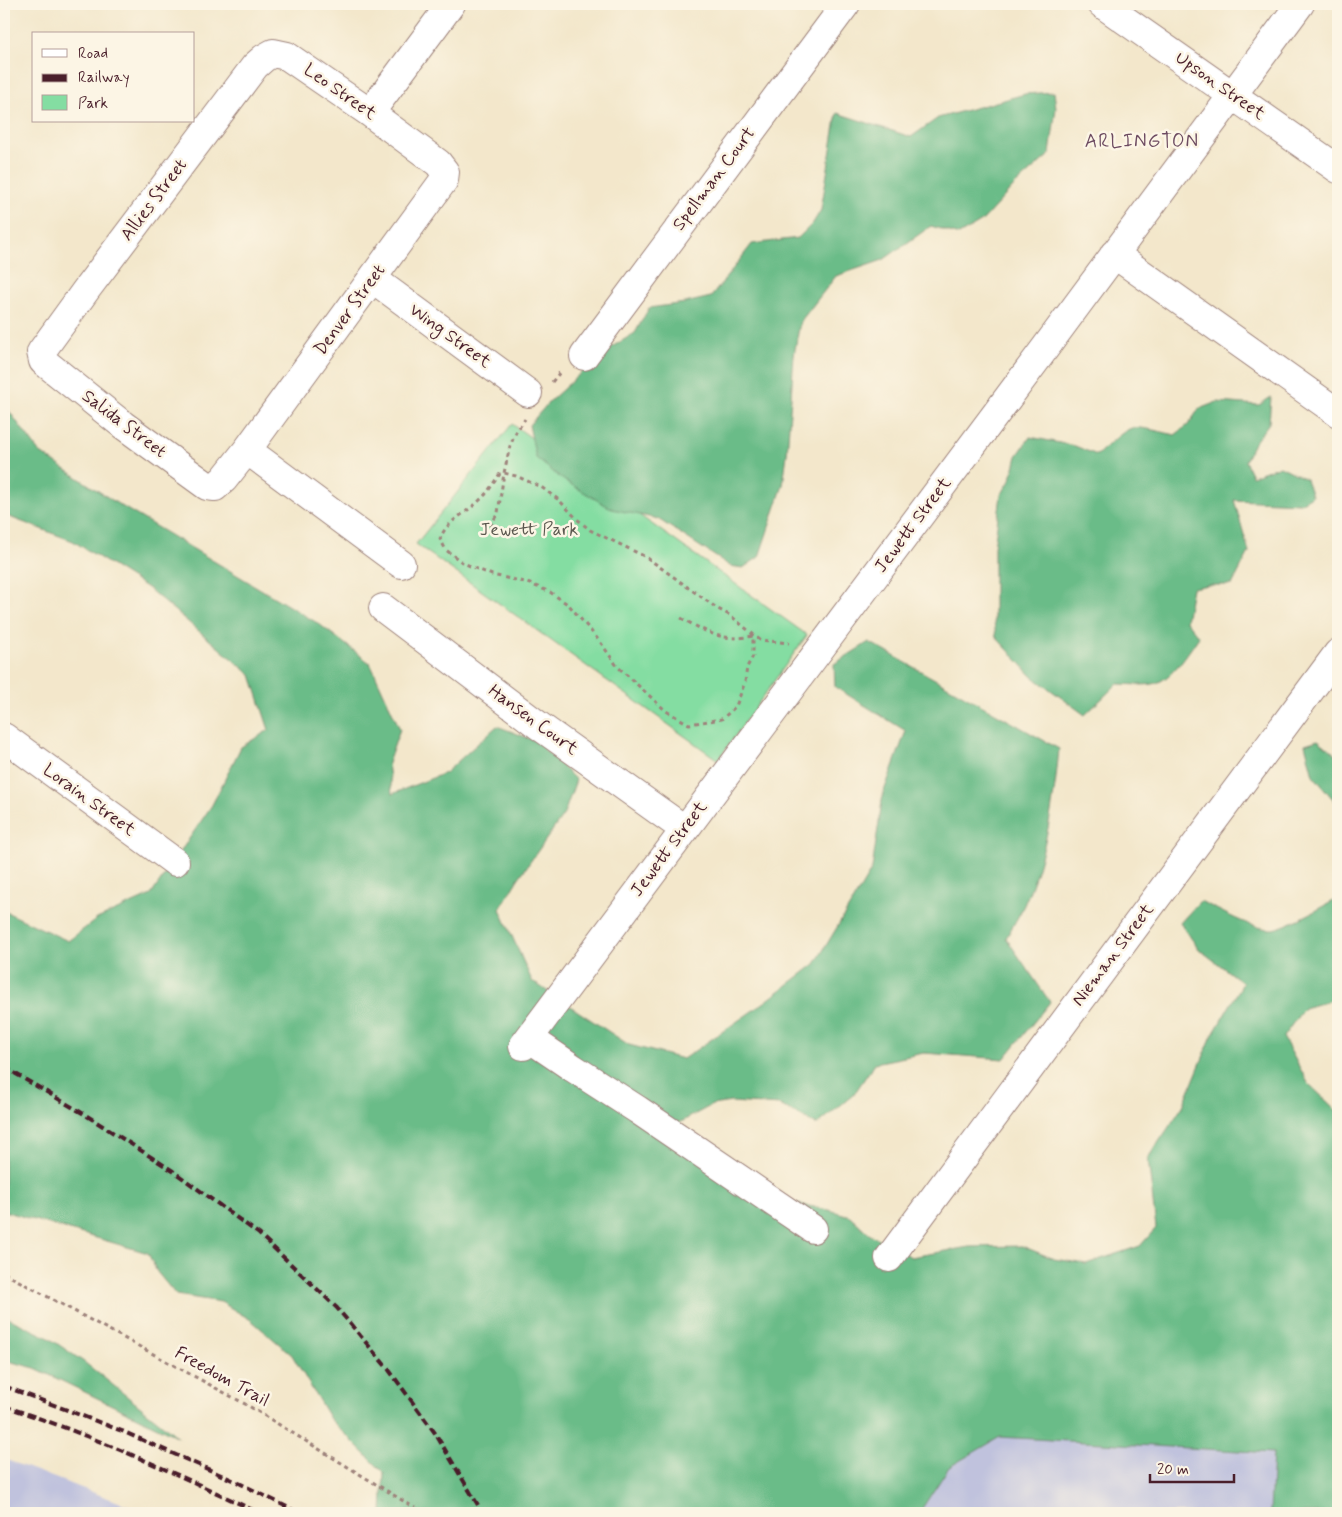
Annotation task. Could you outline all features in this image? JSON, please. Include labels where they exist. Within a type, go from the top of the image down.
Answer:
[{"type":"street","points":[[370,113],[451,4]]},
{"type":"street","name":"Spellman Court","points":[[584,356],[846,4]]},
{"type":"street","name":"Upson Street","points":[[1102,4],[1338,169]]},
{"type":"street","name":"Jewett Street","points":[[813,1229],[638,1110],[572,1068],[526,1042],[1300,4]]},
{"type":"street","name":"Leo Street","points":[[273,53],[287,56],[404,138]]},
{"type":"street","name":"Allies Street","points":[[41,352],[255,66],[273,53]]},
{"type":"street","name":"Denver Street","points":[[215,487],[224,480],[247,450],[444,180],[445,172],[438,163],[404,138]]},
{"type":"street","points":[[1114,254],[1338,412]]},
{"type":"street","name":"Wing Street","points":[[373,279],[534,400]]},
{"type":"street","name":"Salida Street","points":[[41,352],[43,361],[123,425],[207,486],[215,487]]},
{"type":"street","points":[[247,450],[401,564]]},
{"type":"street","name":"Hansen Court","points":[[383,608],[538,725],[684,829]]},
{"type":"street","name":"Nieman Street","points":[[889,1258],[1338,653]]},
{"type":"street","name":"Lorain Street","points":[[4,737],[175,862]]},
{"type":"path","points":[[490,526],[498,513],[510,446],[516,432],[534,400],[572,356],[584,356]]},
{"type":"path","points":[[754,636],[753,656],[747,668],[746,682],[736,706],[722,719],[689,724],[666,711],[617,666],[601,643],[569,605],[550,592],[525,582],[492,575],[463,563],[453,557],[442,545],[440,539],[443,531],[449,524],[482,498],[500,474],[516,476],[541,487],[559,500],[590,530],[646,557],[718,609],[731,616],[760,640],[783,642],[818,651]]},
{"type":"path","points":[[681,618],[724,638],[737,639],[754,636]]},
{"type":"path","name":"Freedom Trail","points":[[4,1273],[247,1404],[423,1513]]},
{"type":"shaded area","points":[[1000,1437],[1273,1453],[1270,1513],[919,1513],[949,1467]]},
{"type":"shaded area","points":[[4,1459],[148,1513],[4,1513]]},
{"type":"green space","points":[[1054,92],[1056,108],[1050,154],[1014,186],[982,221],[959,235],[931,226],[883,260],[836,276],[800,322],[794,355],[783,485],[759,557],[743,568],[730,566],[658,519],[612,509],[562,479],[536,458],[529,425],[550,401],[605,351],[635,333],[649,308],[711,297],[752,244],[798,238],[813,223],[821,210],[837,113],[911,137],[938,118],[1025,94]]},
{"type":"green space","points":[[1271,397],[1269,423],[1254,443],[1245,461],[1252,476],[1280,466],[1306,479],[1312,496],[1300,503],[1234,500],[1249,552],[1232,585],[1208,585],[1192,588],[1186,621],[1199,637],[1179,665],[1167,677],[1153,684],[1117,684],[1085,715],[1033,677],[996,637],[994,621],[994,547],[1001,495],[1011,479],[1017,456],[1030,437],[1075,446],[1097,455],[1128,429],[1147,429],[1175,435],[1188,425],[1199,409],[1217,402],[1259,405]]},
{"type":"green space","points":[[4,404],[39,452],[118,504],[319,624],[370,663],[400,729],[388,763],[392,794],[445,773],[497,726],[536,741],[576,780],[564,814],[518,879],[500,909],[532,981],[629,1045],[683,1059],[765,1002],[815,964],[872,869],[883,794],[906,731],[835,687],[834,664],[869,642],[1059,749],[1052,809],[1038,867],[1024,905],[1006,938],[1050,1002],[1004,1059],[924,1053],[875,1063],[854,1094],[817,1125],[780,1105],[731,1102],[712,1105],[679,1123],[748,1194],[850,1216],[869,1234],[911,1257],[969,1247],[1022,1246],[1054,1259],[1086,1264],[1140,1246],[1156,1228],[1148,1158],[1183,1106],[1211,1038],[1243,983],[1199,949],[1180,923],[1200,901],[1245,923],[1272,929],[1295,921],[1338,898],[1338,998],[1304,1008],[1283,1037],[1308,1083],[1338,1112],[1338,1513],[1270,1513],[1273,1453],[1000,1437],[949,1467],[919,1513],[382,1513],[384,1473],[330,1419],[292,1355],[251,1320],[221,1302],[176,1295],[157,1272],[148,1253],[4,1211],[4,911],[68,941],[97,919],[151,895],[212,805],[241,747],[269,730],[251,675],[149,589],[73,541],[4,515]]},
{"type":"green space","name":"Jewett Park","points":[[512,424],[807,635],[718,760],[416,544]]},
{"type":"green space","points":[[1318,740],[1338,756],[1338,805],[1313,775],[1305,744]]},
{"type":"green space","points":[[4,1316],[49,1338],[84,1362],[178,1437],[35,1368],[4,1360]]},
{"type":"railway","points":[[4,1067],[84,1114],[173,1171],[259,1234],[337,1308],[389,1370],[435,1433],[478,1505]]},
{"type":"railway","points":[[4,1386],[122,1431],[237,1482],[299,1513]]},
{"type":"railway","points":[[4,1406],[69,1429],[133,1455],[259,1513]]},
{"type":"district","name":"ARLINGTON","points":[[1142,141]]}]
